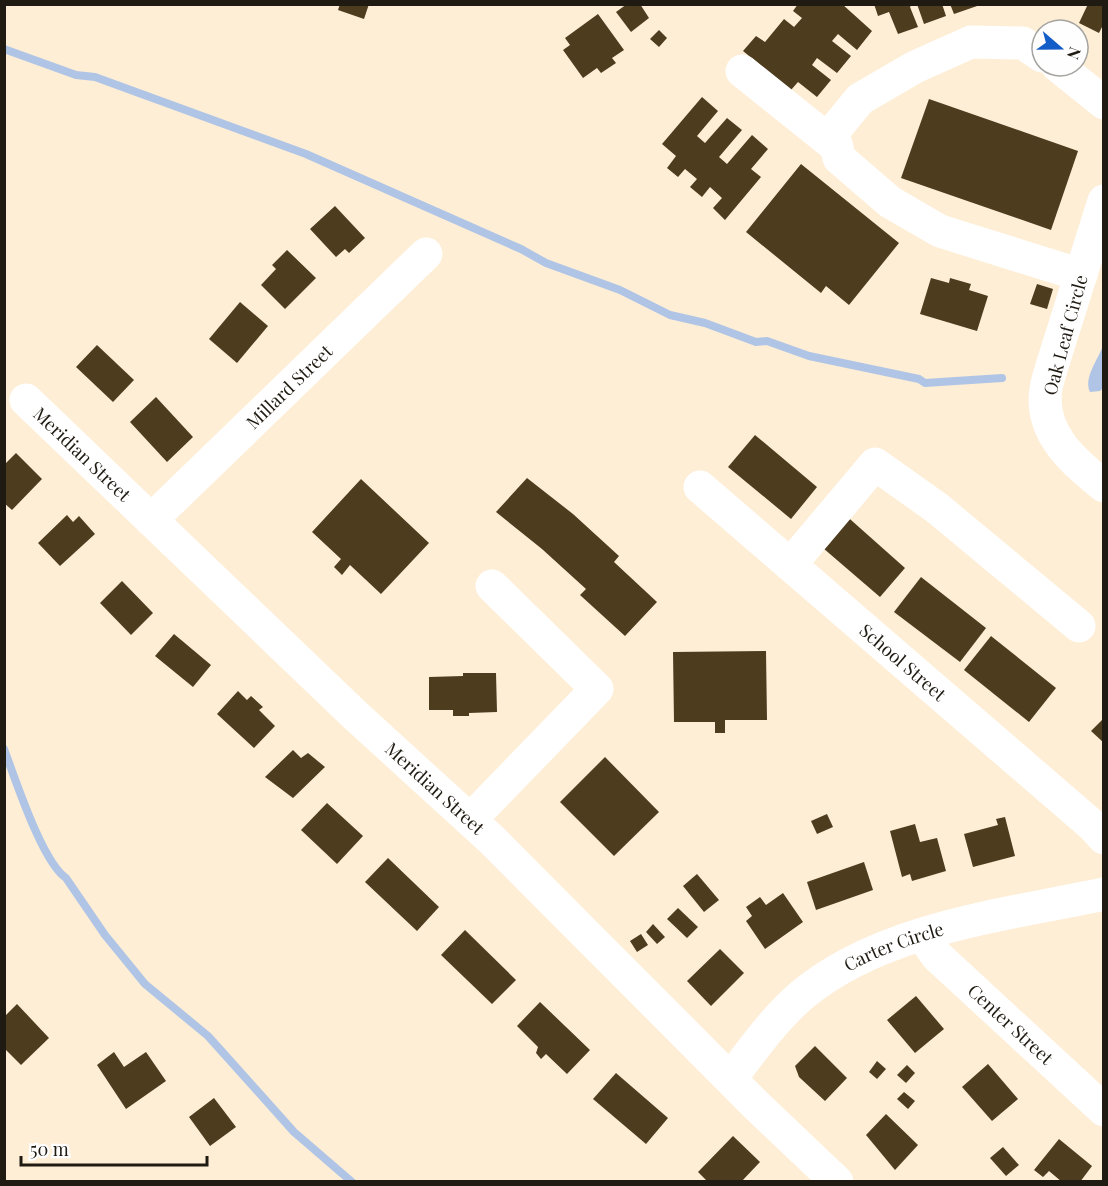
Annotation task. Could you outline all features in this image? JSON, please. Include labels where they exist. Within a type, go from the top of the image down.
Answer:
[{"type":"street","points":[[1030,48],[1023,43],[971,42],[915,67],[860,99],[833,132],[839,158],[891,202],[940,231],[1081,275]]},
{"type":"street","points":[[742,71],[837,147]]},
{"type":"street","points":[[1073,78],[1104,103]]},
{"type":"street","name":"Oak Leaf Circle","points":[[1104,201],[1046,389],[1049,420],[1057,441],[1066,453],[1104,486]]},
{"type":"street","name":"Millard Street","points":[[151,520],[426,254]]},
{"type":"street","name":"Meridian Street","points":[[26,400],[356,716],[470,820],[837,1182]]},
{"type":"street","points":[[790,565],[875,464],[937,508],[1079,626]]},
{"type":"street","name":"School Street","points":[[700,487],[1093,826],[1104,838]]},
{"type":"street","points":[[470,820],[597,689],[492,586]]},
{"type":"street","name":"Carter Circle","points":[[731,1078],[766,1031],[783,1013],[820,981],[860,959],[922,935],[1104,894]]},
{"type":"street","name":"Center Street","points":[[922,935],[937,956],[1104,1110]]},
{"type":"water","points":[[1103,345],[1103,388],[1100,391],[1090,392],[1088,386],[1090,374]]},
{"type":"building","points":[[340,4],[369,4],[364,19],[338,10]]},
{"type":"building","points":[[627,4],[640,4],[649,18],[631,32],[616,12]]},
{"type":"building","points":[[798,4],[842,4],[872,31],[857,50],[838,34],[832,41],[851,56],[837,73],[817,58],[812,65],[831,80],[817,97],[798,82],[791,90],[743,51],[756,36],[765,42],[784,19],[794,27],[802,18],[793,11]]},
{"type":"building","points":[[874,4],[912,4],[910,7],[918,27],[898,34],[889,12],[878,16]]},
{"type":"building","points":[[917,4],[942,4],[946,16],[924,24]]},
{"type":"building","points":[[950,4],[980,4],[980,5],[954,14]]},
{"type":"building","points":[[1088,4],[1104,4],[1104,23],[1099,33],[1090,28],[1090,18],[1081,18]]},
{"type":"building","points":[[598,14],[624,50],[612,58],[616,63],[601,73],[597,68],[583,78],[563,50],[570,45],[565,38]]},
{"type":"building","points":[[659,30],[667,38],[659,47],[650,39]]},
{"type":"building","points":[[702,97],[718,111],[697,136],[705,143],[727,118],[742,130],[719,157],[727,164],[752,135],[768,149],[751,169],[761,177],[725,220],[713,208],[722,198],[710,187],[702,197],[690,187],[697,179],[685,169],[678,177],[667,168],[676,156],[662,144]]},
{"type":"building","points":[[929,99],[1078,151],[1051,230],[901,178]]},
{"type":"building","points":[[801,164],[899,243],[849,305],[826,286],[821,293],[746,232]]},
{"type":"building","points":[[335,206],[365,238],[349,253],[345,249],[336,257],[310,229]]},
{"type":"building","points":[[287,250],[316,278],[285,309],[261,285],[276,269],[272,265]]},
{"type":"building","points":[[931,278],[949,283],[950,278],[971,284],[969,290],[988,296],[977,331],[920,314]]},
{"type":"building","points":[[1037,284],[1053,289],[1047,309],[1030,304]]},
{"type":"building","points":[[240,302],[268,326],[237,363],[209,339]]},
{"type":"building","points":[[97,345],[134,380],[113,402],[76,367]]},
{"type":"building","points":[[156,397],[193,437],[167,462],[130,422]]},
{"type":"building","points":[[755,435],[817,487],[791,519],[728,467]]},
{"type":"building","points":[[16,453],[42,479],[12,510],[4,503],[4,465]]},
{"type":"building","points":[[527,478],[573,514],[619,556],[614,562],[657,602],[625,636],[580,595],[586,589],[496,512]]},
{"type":"building","points":[[361,479],[429,543],[381,594],[350,565],[342,575],[334,567],[341,559],[312,532]]},
{"type":"building","points":[[842,512],[905,568],[880,597],[816,542]]},
{"type":"building","points":[[67,515],[73,522],[79,516],[95,534],[60,566],[38,543]]},
{"type":"building","points":[[921,577],[986,628],[960,662],[894,612]]},
{"type":"building","points":[[122,581],[153,613],[131,635],[100,603]]},
{"type":"building","points":[[174,634],[211,665],[193,687],[155,656]]},
{"type":"building","points":[[991,636],[1056,688],[1029,722],[964,670]]},
{"type":"building","points":[[766,651],[767,720],[725,720],[725,733],[715,733],[715,722],[674,722],[673,652]]},
{"type":"building","points":[[463,673],[496,673],[497,712],[453,716],[453,710],[429,710],[429,677],[463,676]]},
{"type":"building","points":[[238,691],[247,700],[251,696],[263,707],[259,710],[275,726],[254,748],[217,714]]},
{"type":"building","points":[[1104,718],[1104,743],[1091,731]]},
{"type":"building","points":[[293,750],[301,758],[308,753],[325,767],[293,798],[265,777]]},
{"type":"building","points":[[605,757],[659,812],[614,856],[560,802]]},
{"type":"building","points":[[327,803],[363,836],[337,864],[301,830]]},
{"type":"building","points":[[827,814],[833,827],[817,834],[811,821]]},
{"type":"building","points":[[1005,817],[1015,856],[973,867],[964,834],[998,825],[996,819]]},
{"type":"building","points":[[915,824],[920,842],[937,838],[946,871],[912,881],[910,874],[902,877],[890,831]]},
{"type":"building","points":[[388,858],[439,907],[417,931],[365,882]]},
{"type":"building","points":[[864,862],[873,890],[816,910],[807,882]]},
{"type":"building","points":[[697,874],[719,900],[704,912],[683,886]]},
{"type":"building","points":[[783,893],[803,922],[765,949],[746,921],[752,916],[746,907],[760,897],[766,905]]},
{"type":"building","points":[[678,908],[698,927],[687,938],[667,919]]},
{"type":"building","points":[[653,924],[665,937],[657,944],[646,932]]},
{"type":"building","points":[[465,930],[516,980],[492,1004],[441,955]]},
{"type":"building","points":[[641,934],[648,945],[637,952],[630,941]]},
{"type":"building","points":[[720,949],[744,973],[711,1006],[687,981]]},
{"type":"building","points":[[916,996],[944,1029],[915,1053],[887,1020]]},
{"type":"building","points":[[540,1002],[590,1050],[567,1074],[546,1054],[541,1059],[536,1053],[538,1047],[517,1026]]},
{"type":"building","points":[[17,1004],[49,1038],[21,1065],[4,1048],[4,1017]]},
{"type":"building","points":[[815,1046],[847,1078],[825,1101],[799,1077],[795,1066]]},
{"type":"building","points":[[114,1052],[124,1067],[146,1052],[166,1081],[126,1109],[97,1065]]},
{"type":"building","points":[[877,1061],[886,1069],[877,1079],[869,1072]]},
{"type":"building","points":[[988,1064],[1018,1099],[992,1121],[962,1087]]},
{"type":"building","points":[[907,1065],[915,1073],[906,1083],[897,1075]]},
{"type":"building","points":[[616,1073],[668,1118],[646,1144],[593,1099]]},
{"type":"building","points":[[904,1092],[915,1101],[908,1109],[897,1099]]},
{"type":"building","points":[[214,1098],[236,1127],[210,1146],[189,1117]]},
{"type":"building","points":[[886,1114],[918,1145],[895,1170],[866,1135]]},
{"type":"building","points":[[733,1136],[760,1162],[741,1182],[708,1182],[698,1172]]},
{"type":"building","points":[[1059,1139],[1092,1166],[1080,1182],[1062,1182],[1049,1171],[1043,1177],[1034,1170]]},
{"type":"building","points":[[1003,1147],[1019,1165],[1006,1176],[990,1158]]},
{"type":"waterway","points":[[4,49],[76,75],[95,77],[306,154],[521,249],[546,263],[620,290],[670,315],[705,323],[756,342],[767,341],[809,356],[919,379],[925,383],[1002,378]]},
{"type":"waterway","points":[[4,749],[30,818],[48,855],[105,935],[145,984],[208,1036],[294,1132],[352,1182]]}]
